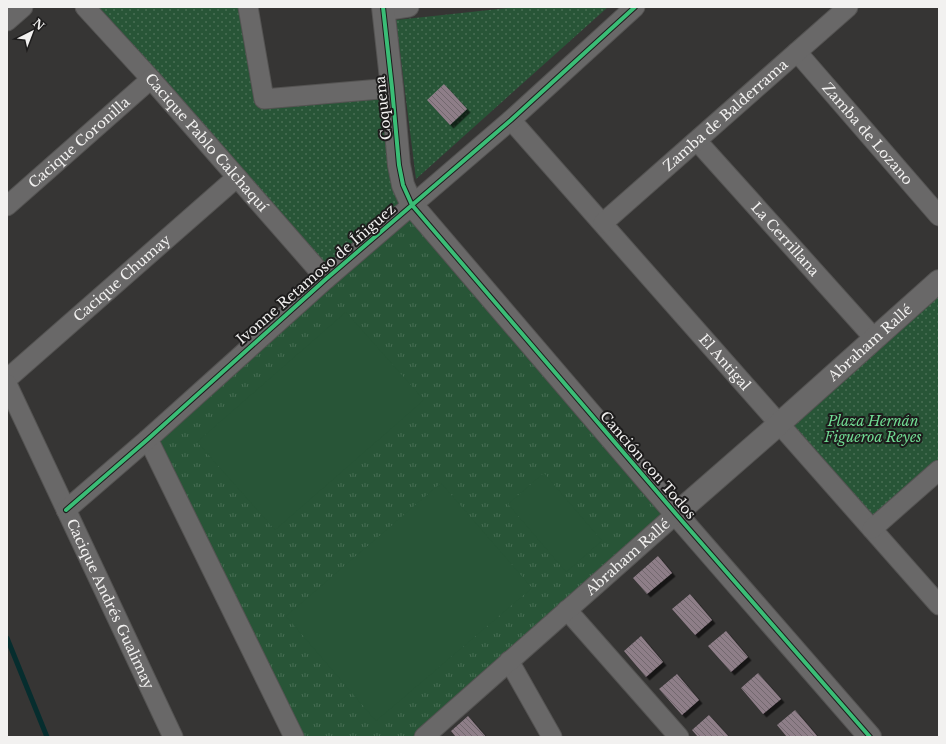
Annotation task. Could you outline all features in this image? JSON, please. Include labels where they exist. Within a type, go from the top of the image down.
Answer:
[{"type":"street","points":[[7,21],[23,7]]},
{"type":"street","name":"Cacique Pablo Calchaquí","points":[[86,7],[326,279]]},
{"type":"street","points":[[248,7],[264,99],[392,88]]},
{"type":"street","points":[[383,9],[410,7]]},
{"type":"street","name":"Ivonne Retamoso de Íñiguez","points":[[66,510],[148,439],[326,279],[510,120],[635,7]]},
{"type":"street","name":"Zamba de Balderrama","points":[[603,223],[848,7]]},
{"type":"street","name":"Coquena","points":[[383,9],[399,165],[403,185],[412,205]]},
{"type":"street","name":"Zamba de Lozano","points":[[797,52],[939,216]]},
{"type":"street","name":"Cacique Coronilla","points":[[7,206],[151,79]]},
{"type":"street","name":"El Antigal","points":[[510,120],[603,223],[939,605]]},
{"type":"street","name":"La Cerrillana","points":[[697,141],[874,338]]},
{"type":"street","name":"Cacique Chumay","points":[[7,379],[236,178]]},
{"type":"street","name":"Canción con Todos","points":[[412,205],[676,514],[870,737]]},
{"type":"street","name":"Abraham Rallé","points":[[424,737],[939,281]]},
{"type":"street","name":"Cacique Andrés Gualimay","points":[[7,384],[173,737]]},
{"type":"street","points":[[148,439],[294,737]]},
{"type":"street","points":[[872,529],[939,470]]},
{"type":"street","points":[[567,610],[679,737]]},
{"type":"street","points":[[509,661],[552,737]]},
{"type":"green space","points":[[86,7],[246,7],[263,101],[391,90],[410,205],[326,277]]},
{"type":"green space","points":[[517,7],[608,7],[416,179],[396,20]]},
{"type":"green space","points":[[412,206],[675,513],[423,737],[294,737],[149,439]]},
{"type":"green space","name":"Plaza Hernán Figueroa Reyes","points":[[939,283],[939,470],[872,528],[780,424]]},
{"type":"green space","points":[[346,312],[424,400],[275,530],[197,442]]},
{"type":"green space","points":[[544,473],[602,541],[566,572],[508,504]]},
{"type":"green space","points":[[441,483],[532,588],[376,721],[286,616]]},
{"type":"building","points":[[444,84],[467,109],[450,125],[427,100]]},
{"type":"building","points":[[658,556],[672,573],[647,594],[633,578]]},
{"type":"building","points":[[690,594],[712,620],[695,635],[672,609]]},
{"type":"building","points":[[726,631],[748,657],[731,672],[708,646]]},
{"type":"building","points":[[641,636],[663,662],[646,677],[624,651]]},
{"type":"building","points":[[758,673],[781,699],[763,714],[741,688]]},
{"type":"building","points":[[677,674],[699,700],[682,715],[659,689]]},
{"type":"building","points":[[795,710],[817,736],[816,737],[787,737],[777,725]]},
{"type":"building","points":[[709,715],[729,737],[698,737],[692,730]]},
{"type":"building","points":[[468,716],[486,737],[456,737],[451,731]]},
{"type":"waterway","points":[[7,638],[47,737]]},
{"type":"cycle path","points":[[383,7],[399,165],[403,185],[412,205],[676,514],[870,737]]},
{"type":"cycle path","points":[[66,510],[148,439],[326,279],[511,120],[635,7]]}]
